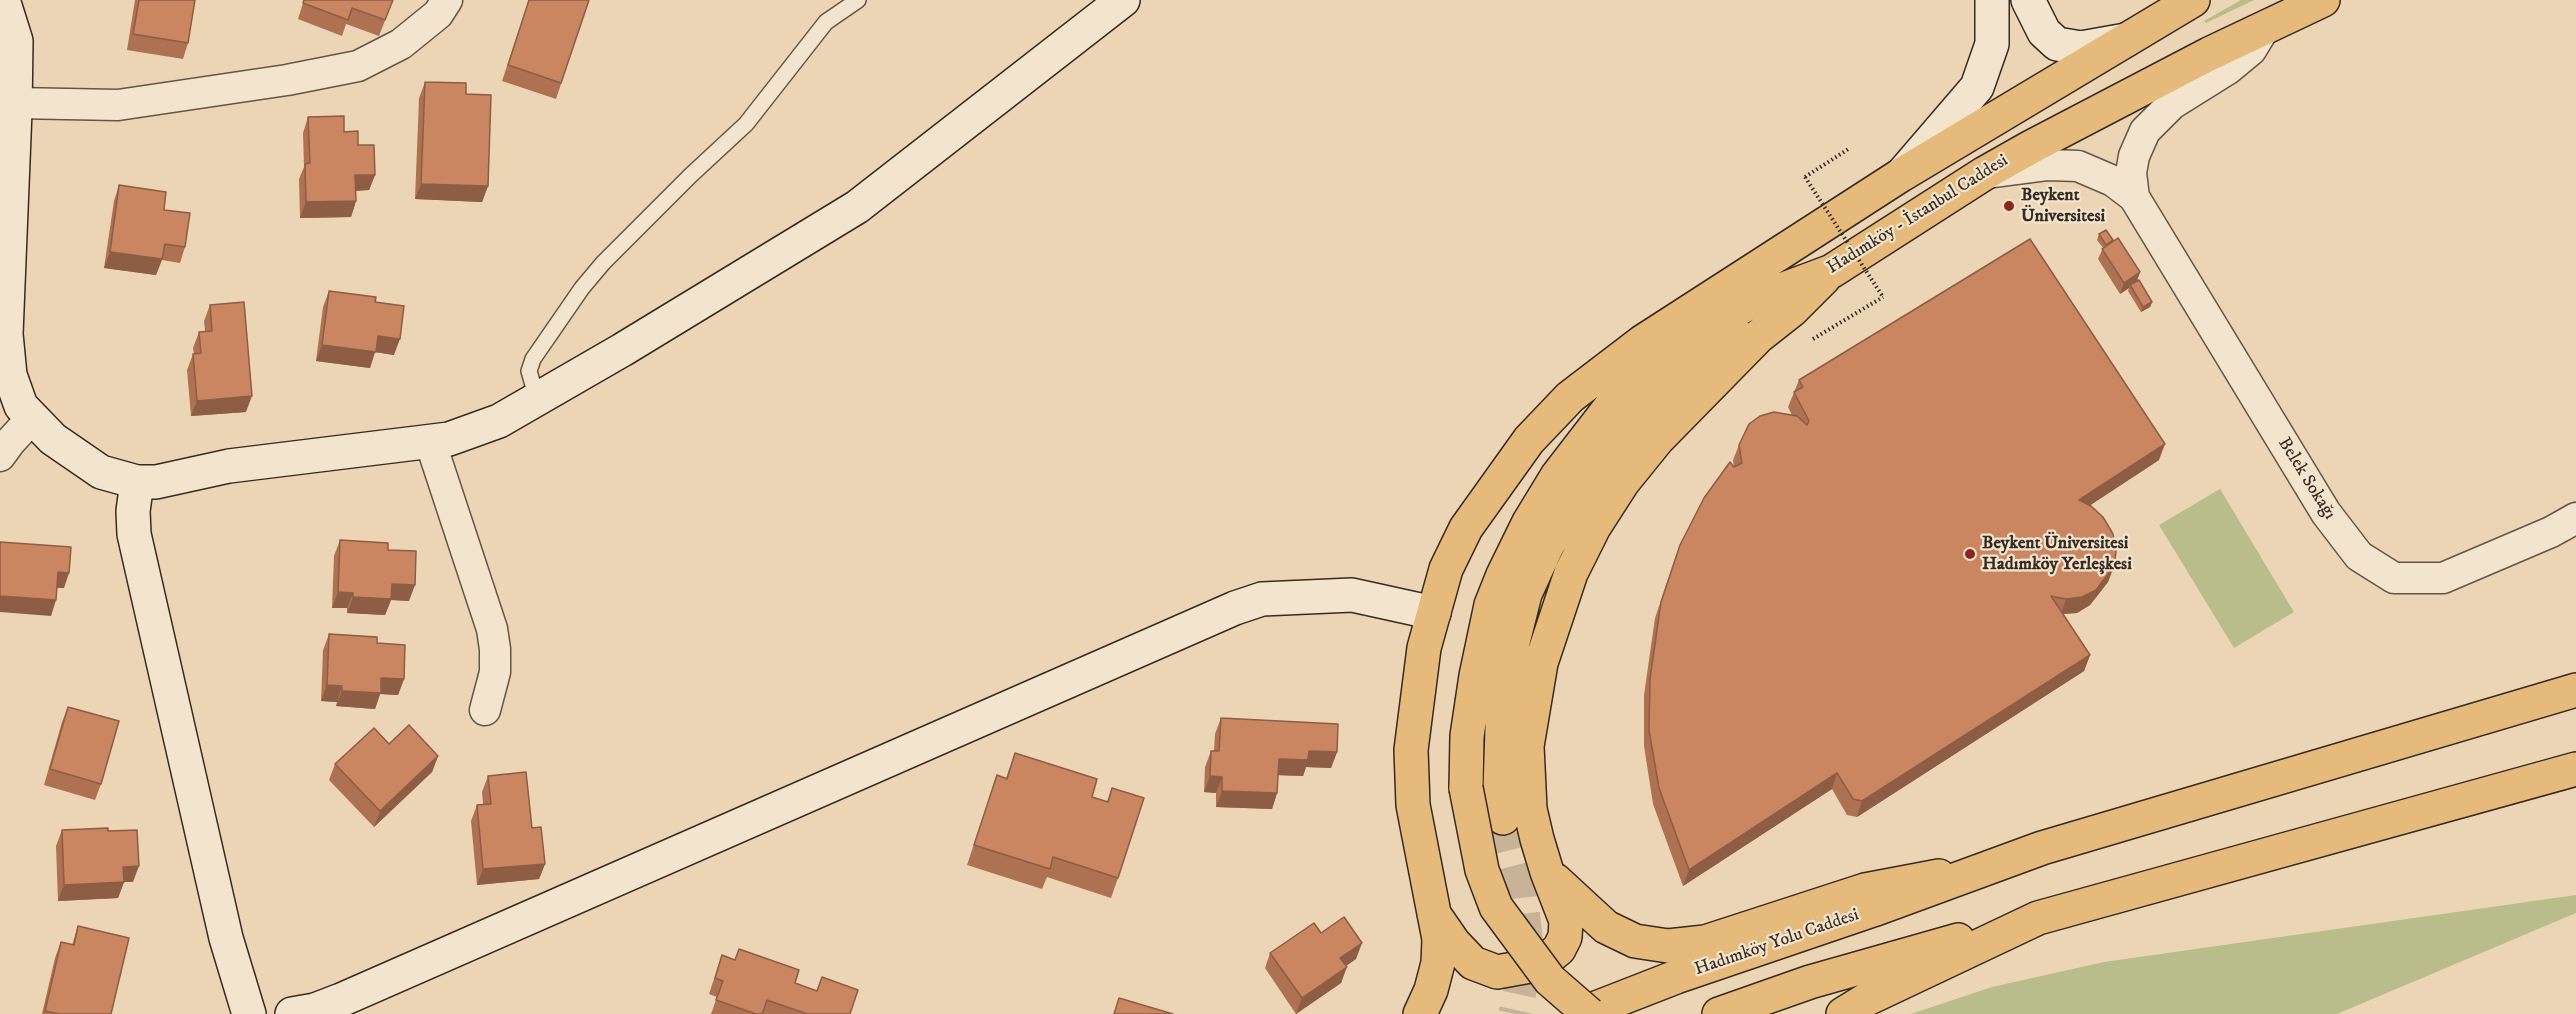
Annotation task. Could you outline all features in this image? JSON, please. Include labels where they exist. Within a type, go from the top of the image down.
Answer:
[{"type":"main road","points":[[1420,1014],[1431,990],[1438,963],[1438,939],[1413,805],[1411,750],[1424,648],[1446,569],[1466,528],[1529,440],[1570,397],[1642,342],[1901,175],[2193,0]]},
{"type":"main road","name":"Hadımköy - İstanbul Caddesi","points":[[1455,788],[1491,605],[1529,522],[1557,476],[1611,406],[1651,368],[1689,338],[1752,301],[1832,271],[1984,173],[2042,141],[2265,27],[2324,0]]},
{"type":"main road","points":[[1503,818],[1500,789],[1500,743],[1503,699],[1513,642],[1525,594],[1547,546],[1572,502],[1607,452],[1639,417],[1740,326],[1832,271]]},
{"type":"main road","points":[[1433,912],[1454,943],[1473,963],[1497,972],[1541,964],[1559,949],[1566,937],[1566,921],[1547,872],[1530,809],[1527,746],[1541,663],[1571,573],[1594,527],[1617,491],[1657,440],[1759,336],[1792,310],[1832,271]]},
{"type":"main road","points":[[1555,1014],[1521,980],[1481,921],[1462,872],[1450,831],[1455,788],[1450,713],[1468,617],[1491,552],[1529,484],[1575,423],[1605,370]]},
{"type":"main road","name":"Hadımköy Yolu Caddesi","points":[[1581,1014],[1676,977],[2042,848],[2576,690]]},
{"type":"main road","points":[[1719,1014],[1810,982],[2576,769]]},
{"type":"main road","points":[[1455,788],[1496,907],[1550,980],[1589,1014]]},
{"type":"main road","points":[[1547,872],[1606,927],[1635,941],[1668,946],[1705,942],[1865,890],[1934,876],[1973,874]]},
{"type":"main road","points":[[1843,1014],[1869,998],[2038,918]]},
{"type":"street","points":[[1,0],[16,41],[6,334],[10,375],[21,406],[53,439],[101,472],[136,482],[156,482],[229,466],[450,439],[499,421],[622,350],[857,207],[1123,0]]},
{"type":"street","points":[[15,103],[118,105],[287,80],[358,66],[400,44],[438,14],[447,0]]},
{"type":"street","points":[[2032,8],[2044,32],[2057,44],[2080,48],[2126,40]]},
{"type":"street","points":[[1993,13],[2006,36],[2018,35],[2027,33],[2032,8]]},
{"type":"street","points":[[1901,175],[1977,87],[1992,44],[1993,13]]},
{"type":"street","name":"Belek Sokağı","points":[[2134,197],[2131,173],[2134,156],[2145,131],[2172,104],[2228,69],[2251,50],[2265,27]]},
{"type":"street","name":"Belek Sokağı","points":[[1984,173],[2048,165],[2078,166],[2113,181],[2134,197],[2326,513],[2359,556],[2394,578],[2443,578],[2551,532],[2576,518]]},
{"type":"street","points":[[0,456],[10,441],[33,417]]},
{"type":"street","points":[[430,441],[492,629],[495,672],[485,710]]},
{"type":"street","points":[[136,482],[133,512],[134,534],[225,938],[249,1014]]},
{"type":"street","points":[[292,1014],[315,1010],[341,1000],[1234,608],[1262,599],[1352,595],[1434,613]]},
{"type":"lane","points":[[537,399],[528,370],[533,359],[582,288],[603,263],[746,124],[826,22],[858,0]]},
{"type":"path","points":[[1813,339],[1883,297],[1805,177],[1850,148]]},
{"type":"green space","points":[[2241,0],[2254,0],[2206,23],[2204,21]]},
{"type":"green space","points":[[2220,489],[2294,612],[2234,648],[2159,525]]},
{"type":"green space","points":[[2576,895],[2576,913],[2337,1014],[1911,1014],[1992,987],[2104,962]]},
{"type":"building","points":[[139,0],[195,0],[188,43],[133,34]]},
{"type":"building","points":[[304,0],[393,0],[385,20],[352,8],[348,20],[303,3]]},
{"type":"building","points":[[529,0],[589,0],[561,83],[508,65]]},
{"type":"building","points":[[425,82],[466,83],[466,94],[491,95],[488,186],[421,184]]},
{"type":"building","points":[[344,116],[344,132],[358,131],[358,145],[374,145],[375,175],[355,175],[356,201],[306,202],[305,164],[310,163],[308,117]]},
{"type":"building","points":[[119,185],[166,192],[164,210],[190,213],[185,247],[165,244],[162,259],[110,252]]},
{"type":"building","points":[[2106,230],[2113,240],[2106,245],[2099,234]]},
{"type":"building","points":[[2118,238],[2140,272],[2124,283],[2102,249]]},
{"type":"building","points":[[2030,239],[2165,444],[2079,500],[2091,506],[2103,517],[2113,534],[2116,552],[2114,566],[2096,590],[2082,597],[2066,599],[2051,596],[2090,655],[1862,801],[1853,799],[1837,773],[1689,870],[1659,788],[1649,730],[1650,679],[1661,602],[1680,545],[1704,498],[1730,462],[1734,467],[1742,463],[1739,445],[1749,424],[1760,416],[1774,412],[1797,416],[1807,425],[1809,421],[1794,392],[1803,387],[1799,380]]},
{"type":"building","points":[[2139,280],[2152,302],[2143,307],[2130,285]]},
{"type":"building","points":[[329,291],[376,297],[375,302],[404,306],[400,339],[378,336],[376,352],[322,345]]},
{"type":"building","points":[[244,302],[252,396],[197,401],[193,354],[201,353],[199,332],[212,331],[210,305]]},
{"type":"building","points":[[340,540],[388,543],[388,550],[416,551],[415,585],[392,584],[391,599],[353,597],[353,593],[338,592]]},
{"type":"building","points":[[0,542],[71,547],[69,573],[58,572],[56,600],[0,596]]},
{"type":"building","points":[[329,634],[377,637],[377,643],[405,645],[404,679],[381,678],[381,693],[342,691],[342,686],[327,685]]},
{"type":"building","points":[[68,707],[119,721],[101,784],[50,769]]},
{"type":"building","points":[[1221,718],[1338,724],[1337,752],[1309,751],[1308,760],[1279,759],[1277,793],[1222,791],[1222,777],[1210,776],[1211,751],[1219,751]]},
{"type":"building","points":[[409,725],[438,756],[380,811],[335,764],[374,728],[389,744]]},
{"type":"building","points":[[1015,753],[1097,779],[1092,797],[1108,802],[1112,788],[1144,798],[1118,878],[1053,857],[1050,869],[974,845],[997,775],[1007,779]]},
{"type":"building","points":[[526,772],[532,828],[541,827],[545,864],[483,869],[477,805],[491,804],[488,776]]},
{"type":"building","points":[[108,828],[108,831],[137,830],[139,866],[123,867],[124,882],[64,885],[62,830]]},
{"type":"building","points":[[1344,917],[1362,943],[1340,958],[1347,967],[1302,998],[1270,953],[1314,923],[1321,933]]},
{"type":"building","points":[[78,926],[129,938],[111,1014],[59,1014],[45,1011],[61,942],[74,945]]},
{"type":"building","points":[[739,949],[799,970],[795,983],[817,991],[822,977],[858,990],[850,1014],[807,1014],[767,1000],[762,1014],[756,1014],[716,1000],[723,981],[715,978],[722,955],[735,960]]},
{"type":"building","points":[[1119,998],[1173,1014],[1114,1014]]},
{"type":"tunnel","points":[[1503,818],[1520,884],[1528,954],[1515,1014]]},
{"type":"place","name":"Beykent Üniversitesi","points":[[2009,206]]},
{"type":"place","name":"Beykent Üniversitesi Hadımköy Yerleşkesi","points":[[1970,554]]}]
